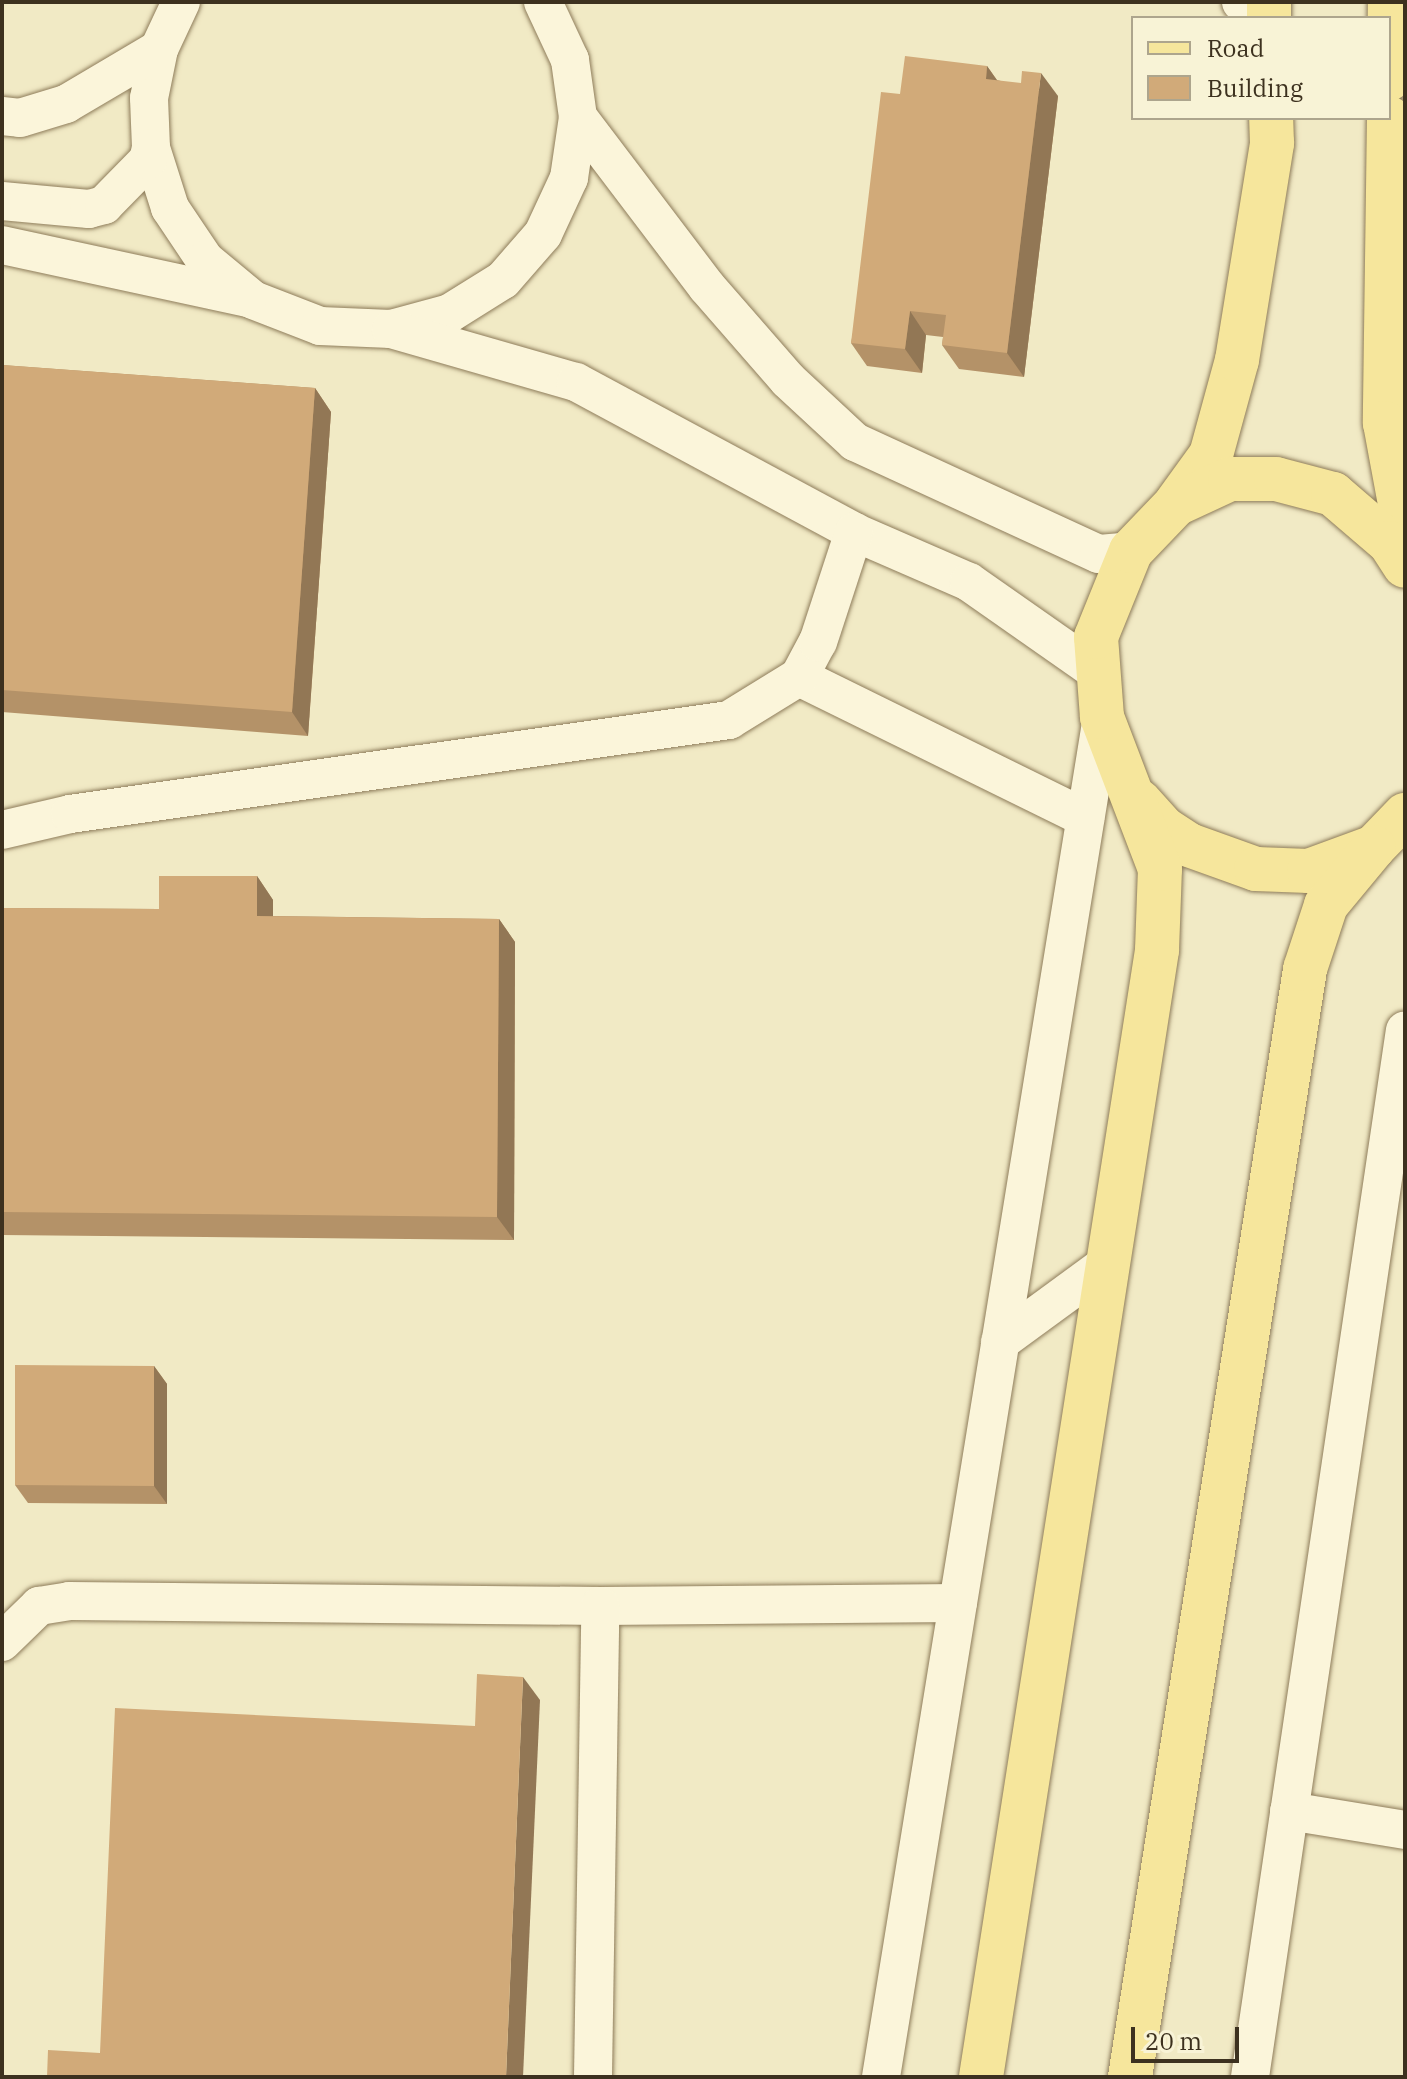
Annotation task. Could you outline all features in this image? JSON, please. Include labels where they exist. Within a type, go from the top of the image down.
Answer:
[{"type":"main road","points":[[981,2077],[1157,950],[1160,869],[1102,717],[1096,637],[1131,551],[1176,504],[1211,455],[1237,360],[1272,143],[1271,120]]},
{"type":"main road","points":[[1389,120],[1385,423],[1405,531]]},
{"type":"main road","points":[[1176,504],[1230,479],[1276,479],[1333,494],[1390,543],[1405,566]]},
{"type":"main road","points":[[1129,790],[1163,828],[1189,845],[1256,869],[1309,871],[1390,842]]},
{"type":"main road","points":[[1130,2077],[1305,969],[1326,905],[1390,842],[1405,815]]},
{"type":"street","points":[[181,2],[159,49],[149,98],[151,148],[170,208],[205,260],[253,300]]},
{"type":"street","points":[[391,329],[450,313],[503,280],[543,234],[569,178],[578,117],[570,60],[543,2]]},
{"type":"street","points":[[1241,2],[1259,16]]},
{"type":"street","points":[[2,116],[20,118],[66,104],[159,49]]},
{"type":"street","points":[[578,117],[707,287],[788,380],[855,442],[1099,554],[1131,551]]},
{"type":"street","points":[[2,201],[89,209],[104,205],[148,160],[151,148]]},
{"type":"street","points":[[2,245],[253,300],[320,326],[391,329],[576,382],[854,532],[969,582],[1099,673]]},
{"type":"street","points":[[2,830],[70,814],[729,720],[799,677],[818,642],[854,532]]},
{"type":"street","points":[[799,677],[1085,818]]},
{"type":"street","points":[[881,2077],[1102,717]]},
{"type":"street","points":[[1250,2077],[1289,1811],[1393,1185],[1405,1030]]},
{"type":"street","points":[[1000,1342],[1108,1263]]},
{"type":"street","points":[[2,1642],[39,1606],[69,1601],[600,1606],[958,1603]]},
{"type":"street","points":[[593,2077],[600,1606]]},
{"type":"street","points":[[1289,1811],[1405,1830]]},
{"type":"building","points":[[905,56],[987,66],[986,79],[1021,83],[1022,71],[1041,73],[1007,353],[942,345],[946,315],[910,311],[905,349],[851,343],[881,92],[900,94]]},
{"type":"building","points":[[2,365],[315,388],[292,712],[2,690]]},
{"type":"building","points":[[159,876],[257,876],[257,916],[499,919],[497,1217],[2,1212],[2,908],[159,909]]},
{"type":"building","points":[[15,1365],[154,1366],[154,1486],[15,1485]]},
{"type":"building","points":[[477,1674],[523,1677],[506,2077],[47,2077],[48,2050],[100,2053],[115,1708],[475,1726]]}]
